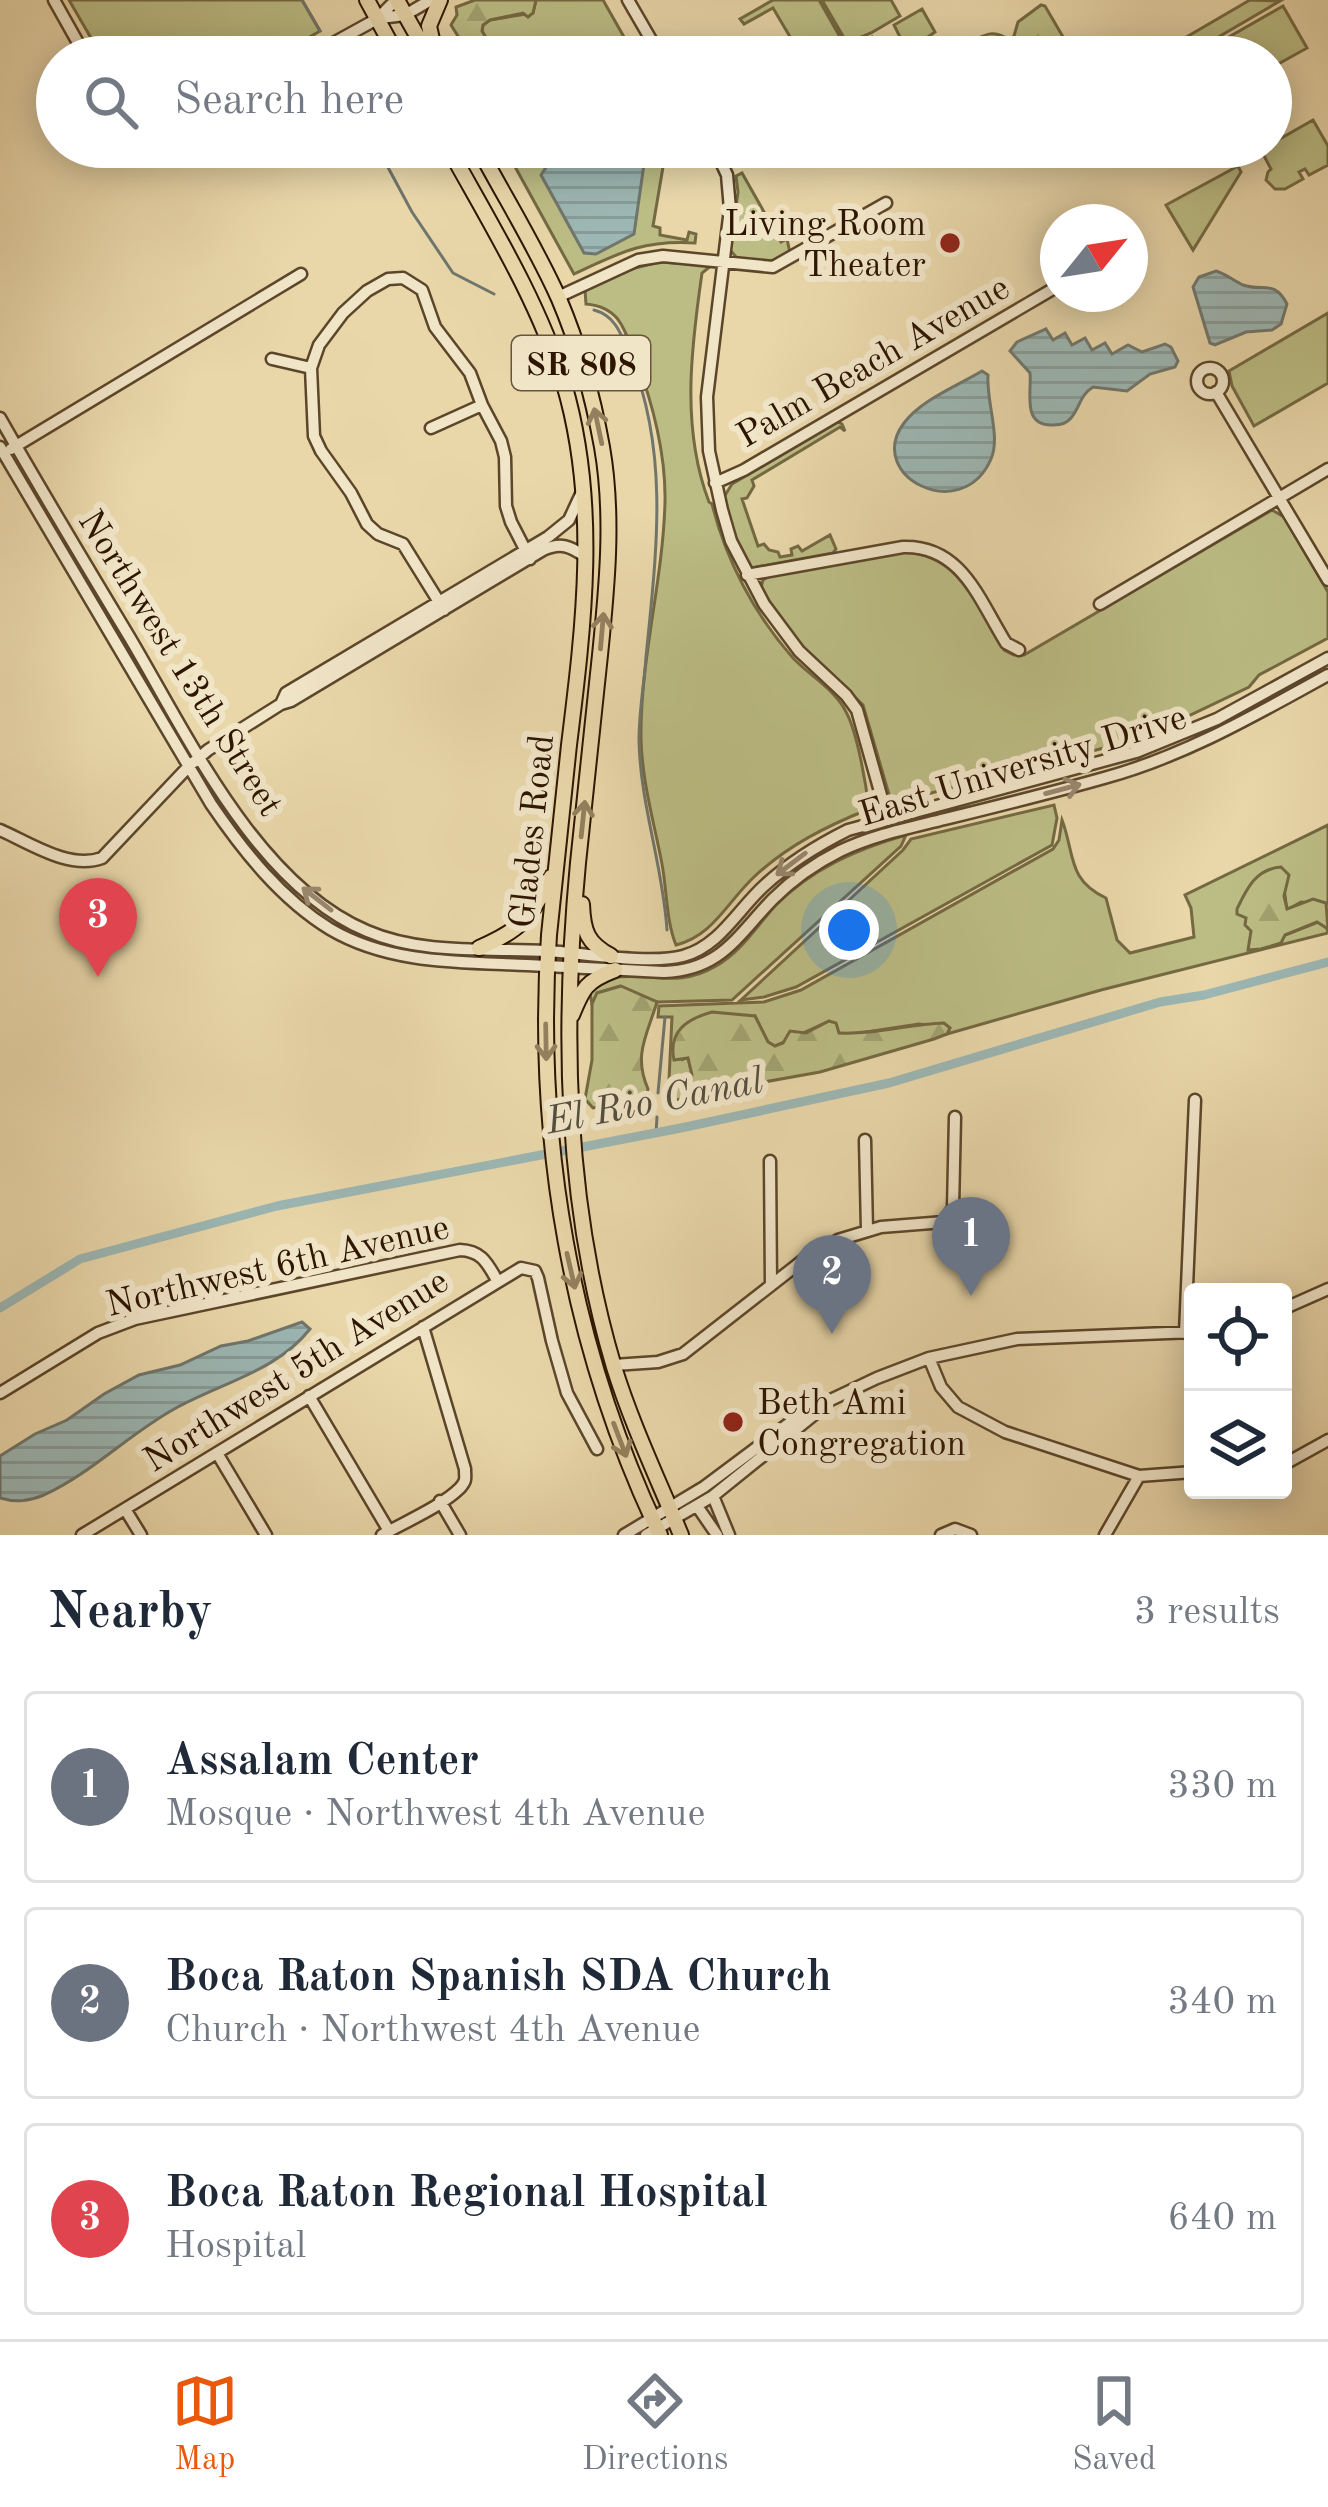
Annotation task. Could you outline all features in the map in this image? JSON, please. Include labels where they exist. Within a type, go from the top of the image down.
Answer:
[{"type":"main road","points":[[367,0],[386,36]]},
{"type":"main road","points":[[397,0],[419,36]]},
{"type":"main road","points":[[430,36],[435,0]]},
{"type":"main road","name":"Glades Road","points":[[459,168],[535,308],[562,379],[584,487],[587,558],[548,959],[549,1118],[568,1259],[593,1360],[654,1529]]},
{"type":"main road","name":"Glades Road","points":[[489,168],[558,297],[594,408],[607,481],[607,580],[570,960],[571,1114],[589,1255],[614,1365],[648,1462],[681,1535]]},
{"type":"main road","points":[[515,272],[546,297],[558,297]]},
{"type":"main road","points":[[576,687],[593,720]]},
{"type":"main road","points":[[568,1026],[583,988],[613,963],[584,932],[579,857]]},
{"type":"main road","points":[[478,948],[523,923],[556,867]]},
{"type":"street","points":[[54,0],[74,36]]},
{"type":"street","points":[[346,36],[377,19],[397,0]]},
{"type":"street","points":[[377,19],[405,15],[435,0]]},
{"type":"street","points":[[628,0],[649,36]]},
{"type":"street","points":[[724,168],[730,209],[707,397],[715,483],[727,530],[772,617],[857,710],[891,832]]},
{"type":"street","points":[[558,297],[638,260],[663,256],[773,267],[886,202]]},
{"type":"street","points":[[2,450],[16,446],[301,274]]},
{"type":"street","points":[[442,606],[404,544],[367,524],[343,478],[317,444],[311,368],[319,345],[355,302],[381,282],[403,278],[422,290],[435,327],[470,373],[504,448],[506,506],[528,555]]},
{"type":"street","name":"Palm Beach Avenue","points":[[715,483],[1040,297]]},
{"type":"street","points":[[272,359],[311,368]]},
{"type":"street","points":[[1216,392],[1328,580]]},
{"type":"street","points":[[431,428],[482,405]]},
{"type":"street","name":"Northwest 13th Street","points":[[0,418],[225,799],[296,883],[344,920],[371,933],[398,941],[548,959]]},
{"type":"street","name":"Northwest 13th Street","points":[[2,450],[230,832],[306,911],[336,932],[410,957],[548,959]]},
{"type":"street","points":[[1100,604],[1328,469]]},
{"type":"street","points":[[528,555],[569,520],[584,487]]},
{"type":"street","points":[[0,830],[62,858],[95,861],[109,853],[189,766],[280,704],[286,693],[528,555],[556,544],[587,558]]},
{"type":"street","points":[[747,575],[903,547],[927,549],[953,562],[1006,643],[1018,650]]},
{"type":"street","name":"East University Drive","points":[[613,963],[673,958],[698,950],[721,933],[772,879],[848,830],[1136,752],[1217,719],[1328,658]]},
{"type":"street","name":"East University Drive","points":[[548,959],[680,972],[716,959],[776,896],[838,852],[891,832],[1148,764],[1222,733],[1328,675]]},
{"type":"street","points":[[1190,1283],[1195,1100]]},
{"type":"street","points":[[614,1365],[658,1362],[683,1354],[823,1248],[866,1230],[944,1222],[952,1208],[955,1118]]},
{"type":"street","points":[[866,1140],[866,1230]]},
{"type":"street","points":[[770,1161],[771,1285]]},
{"type":"street","name":"Northwest 6th Avenue","points":[[0,1393],[98,1333],[135,1319],[460,1250],[486,1259],[497,1280]]},
{"type":"street","name":"Northwest 5th Avenue","points":[[82,1535],[520,1268],[535,1271],[538,1278],[560,1371],[580,1422],[597,1449]]},
{"type":"street","points":[[1292,1305],[1328,1288]]},
{"type":"street","points":[[309,1396],[385,1533],[440,1502],[462,1486],[465,1469],[423,1327]]},
{"type":"street","points":[[624,1535],[654,1529],[797,1416],[928,1358],[1017,1339],[1184,1333]]},
{"type":"street","points":[[928,1358],[946,1394],[964,1412],[1005,1432],[1139,1476],[1184,1473]]},
{"type":"street","points":[[672,1514],[698,1506],[833,1399]]},
{"type":"street","points":[[1292,1460],[1328,1440]]},
{"type":"street","points":[[217,1453],[266,1535]]},
{"type":"street","points":[[1105,1535],[1139,1476]]},
{"type":"street","points":[[712,1496],[729,1535]]},
{"type":"street","points":[[440,1502],[460,1535]]},
{"type":"street","points":[[698,1506],[717,1535]]},
{"type":"street","points":[[125,1509],[141,1535]]},
{"type":"street","points":[[941,1535],[955,1528],[970,1535]]},
{"type":"green space","points":[[69,0],[302,0],[320,31],[311,36],[90,36]]},
{"type":"green space","points":[[475,0],[536,0],[528,17],[523,13],[490,20],[483,25],[485,36],[458,36],[451,25],[456,7]]},
{"type":"green space","points":[[536,0],[603,0],[623,36],[485,36],[482,31],[490,20],[533,13]]},
{"type":"green space","points":[[773,0],[819,0],[839,36],[790,36],[773,8],[744,24],[740,19]]},
{"type":"green space","points":[[822,0],[891,0],[900,16],[864,36],[843,36]]},
{"type":"green space","points":[[1250,0],[1280,1],[1220,36],[1188,36]]},
{"type":"green space","points":[[1045,6],[1062,36],[1014,36],[1018,22]]},
{"type":"green space","points":[[1283,6],[1307,48],[1292,56],[1292,36],[1231,36]]},
{"type":"green space","points":[[922,9],[935,32],[900,36],[894,25]]},
{"type":"green space","points":[[1313,120],[1328,146],[1328,165],[1309,175],[1305,169],[1299,172],[1303,179],[1275,189],[1266,180],[1268,172],[1292,168],[1292,132]]},
{"type":"green space","points":[[516,168],[663,168],[653,226],[660,228],[660,235],[687,240],[689,232],[696,234],[695,243],[633,249],[574,274]]},
{"type":"green space","points":[[1234,168],[1241,172],[1193,250],[1166,205]]},
{"type":"green space","points":[[742,173],[781,242],[787,239],[790,253],[773,262],[737,258],[730,250],[736,176]]},
{"type":"green space","points":[[659,262],[712,265],[702,273],[692,359],[692,417],[700,474],[725,546],[754,605],[793,658],[845,710],[857,744],[869,809],[780,855],[710,926],[676,945],[641,738],[663,532],[661,448],[625,330],[607,310],[586,304],[585,290]]},
{"type":"green space","points":[[1328,313],[1328,383],[1254,426],[1229,371]]},
{"type":"green space","points":[[838,422],[845,431],[840,427],[752,480],[754,486],[742,499],[758,546],[764,544],[780,557],[830,535],[836,549],[751,568],[733,532],[724,497],[732,484]]},
{"type":"green space","points":[[1272,510],[1284,517],[1328,592],[1328,638],[1259,675],[1249,687],[1161,729],[897,802],[890,798],[863,705],[798,642],[761,587],[770,576],[902,552],[922,555],[939,562],[965,585],[1004,650],[1024,655]]},
{"type":"green space","points":[[1054,805],[1057,818],[1052,845],[796,987],[741,1000],[911,839]]},
{"type":"green space","points":[[1062,820],[1078,874],[1106,898],[1117,940],[1130,953],[1194,937],[1185,895],[1328,825],[1328,904],[1301,902],[1287,910],[1281,867],[1285,935],[1318,922],[1326,925],[1328,933],[947,1034],[949,1028],[919,1024],[839,1033],[829,1021],[775,1046],[768,1042],[755,1016],[681,1060],[688,1057],[690,1088],[697,1094],[668,1101],[672,1017],[658,1017],[659,1006],[764,1002],[801,990],[1053,849]]},
{"type":"green space","points":[[906,835],[901,846],[732,1000],[657,1002],[620,986],[597,993],[592,1004],[589,988],[609,979],[703,973],[741,946],[804,881],[853,854]]},
{"type":"green space","points":[[1281,867],[1289,875],[1284,896],[1287,909],[1313,899],[1326,903],[1328,929],[1317,922],[1285,935],[1281,943],[1248,950],[1251,931],[1237,909],[1259,876]]},
{"type":"green space","points":[[621,986],[657,1002],[642,1055],[648,1089],[644,1100],[593,1108],[585,1099],[592,1060],[592,1004],[597,993]]},
{"type":"green space","points":[[712,1012],[755,1016],[768,1042],[775,1046],[790,1031],[806,1033],[829,1021],[836,1023],[839,1033],[944,1023],[950,1028],[934,1039],[820,1072],[697,1094],[690,1089],[688,1058],[674,1060],[674,1041],[687,1023]]},
{"type":"water","points":[[546,168],[643,168],[634,234],[596,254],[584,253],[541,175]]},
{"type":"water","points":[[1216,271],[1243,285],[1277,291],[1287,304],[1281,324],[1210,343],[1193,287],[1199,277]]},
{"type":"water","points":[[1046,329],[1053,340],[1065,333],[1072,345],[1085,338],[1092,350],[1105,343],[1112,354],[1128,345],[1142,352],[1165,344],[1178,361],[1175,367],[1150,374],[1127,391],[1093,387],[1068,421],[1044,424],[1032,415],[1030,373],[1010,351],[1017,342]]},
{"type":"water","points":[[982,371],[988,375],[994,429],[991,459],[977,479],[960,489],[922,486],[906,475],[897,460],[895,443],[904,423],[930,400]]},
{"type":"water","points":[[302,1322],[310,1329],[281,1356],[159,1418],[62,1486],[28,1500],[0,1498],[0,1456],[35,1434],[67,1420],[139,1375]]},
{"type":"waterway","points":[[302,0],[320,31]]},
{"type":"waterway","points":[[388,168],[453,273],[494,294]]},
{"type":"waterway","points":[[594,310],[613,322],[631,358],[656,469],[656,543],[639,740],[667,930]]},
{"type":"waterway","name":"El Rio Canal","points":[[0,1308],[80,1259],[277,1206],[889,1083],[1160,1002],[1328,962]]},
{"type":"waterway","points":[[658,1093],[665,1017]]},
{"type":"waterway","points":[[656,1133],[657,1117]]},
{"type":"place","name":"Living Room Theater","points":[[950,243]]},
{"type":"place","name":"Boca Raton Regional Hospital","points":[[98,977]]},
{"type":"place","name":"Assalam Center","points":[[971,1296]]},
{"type":"place","name":"Boca Raton Spanish SDA Church","points":[[832,1334]]},
{"type":"place","name":"Beth Ami Congregation","points":[[733,1422]]}]
